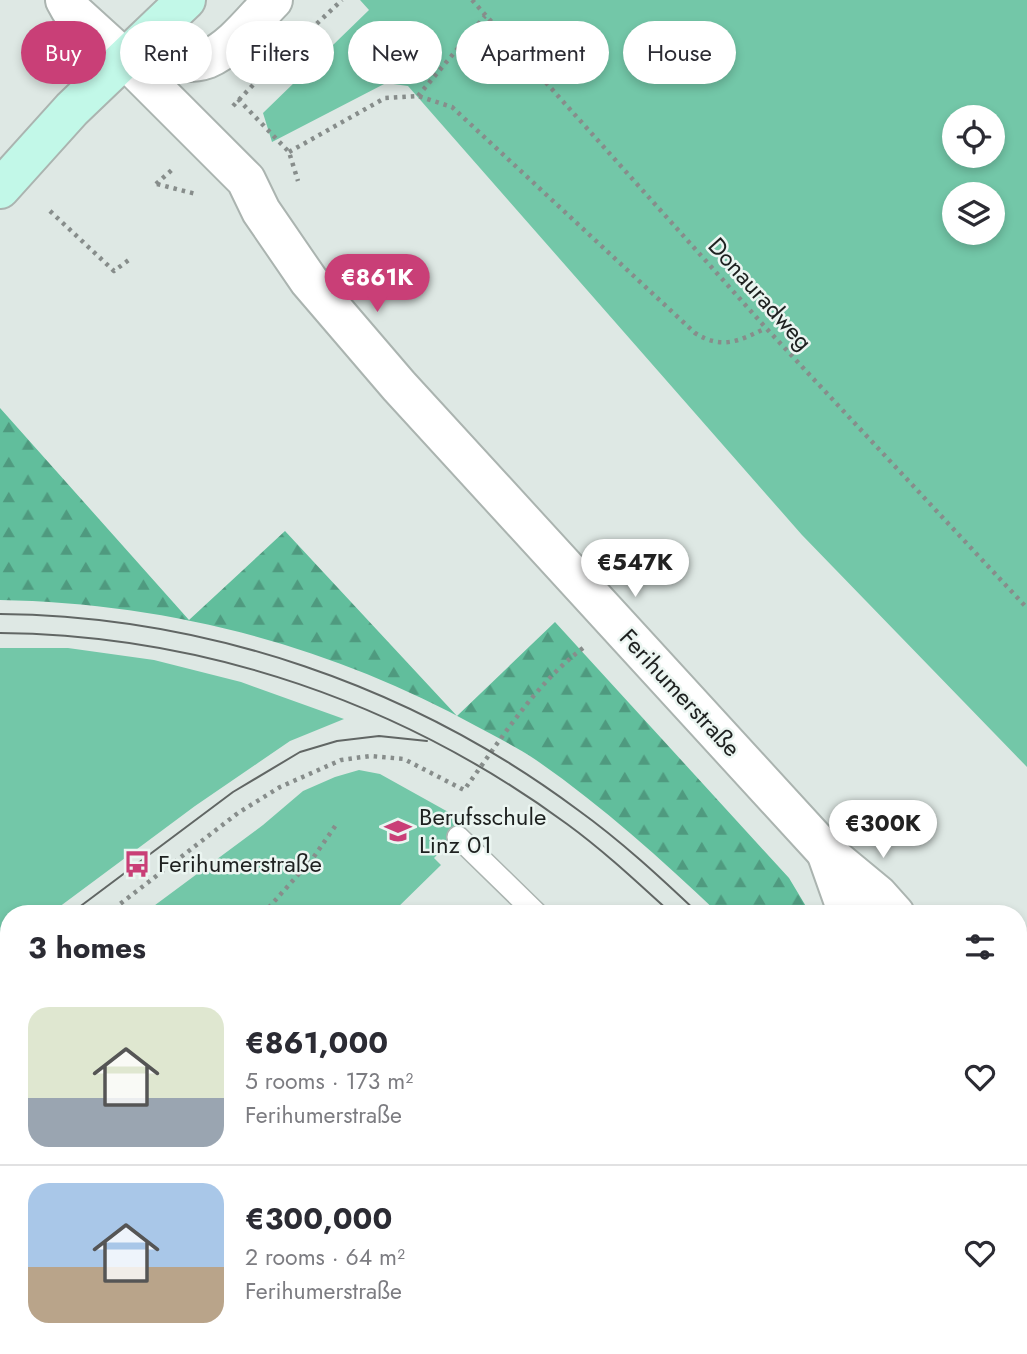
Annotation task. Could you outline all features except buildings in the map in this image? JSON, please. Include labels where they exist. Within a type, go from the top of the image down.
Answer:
[{"type":"main road","points":[[164,21],[186,0]]},
{"type":"main road","points":[[0,189],[72,109],[120,62]]},
{"type":"street","name":"Ferihumerstraße","points":[[65,0],[79,18],[120,54]]},
{"type":"street","points":[[212,56],[225,48],[273,0]]},
{"type":"street","name":"Ferihumerstraße","points":[[150,84],[246,180],[261,211],[309,281],[399,386],[827,852],[887,905]]},
{"type":"street","name":"Ferihumerstraße","points":[[827,852],[845,905]]},
{"type":"lane","points":[[458,837],[528,905]]},
{"type":"path","name":"Donauradweg","points":[[472,0],[766,328],[1027,608]]},
{"type":"path","points":[[418,96],[485,15]]},
{"type":"path","points":[[238,99],[289,152],[385,98],[418,96],[452,107],[707,341],[717,344],[743,339],[766,328]]},
{"type":"path","points":[[50,211],[114,271],[130,259]]},
{"type":"path","points":[[119,905],[238,813],[280,787],[341,760],[370,756],[404,760],[464,790],[504,733],[549,678],[587,645],[619,626]]},
{"type":"path","points":[[270,905],[313,858],[338,822]]},
{"type":"green space","points":[[360,0],[1027,0],[1027,767],[802,535],[408,86],[393,84],[442,84],[442,21],[358,21],[369,10]]},
{"type":"green space","points":[[348,30],[348,84],[384,84],[272,142],[263,113],[293,84],[334,84],[334,44]]},
{"type":"green space","points":[[0,408],[189,620],[285,531],[457,716],[555,622],[789,878],[805,905],[709,905],[630,833],[536,760],[420,697],[364,673],[305,651],[186,620],[62,603],[0,600]]},
{"type":"green space","points":[[0,648],[68,648],[154,660],[241,682],[344,719],[290,741],[195,806],[62,905],[0,905]]},
{"type":"green space","points":[[359,770],[380,774],[468,823],[434,858],[441,865],[400,905],[155,905],[263,825],[303,791]]},
{"type":"tram line","points":[[0,614],[77,618],[154,628],[230,644],[304,666],[377,694],[447,727],[514,766],[610,834],[689,905]]},
{"type":"tram line","points":[[0,633],[76,637],[152,647],[226,662],[298,684],[369,711],[438,743],[504,781],[581,834],[662,905]]},
{"type":"tram line","points":[[82,905],[233,792],[300,752],[337,741],[379,736],[427,741]]},
{"type":"place","name":"Berufsschule Linz 01","points":[[398,831]]},
{"type":"place","name":"Ferihumerstraße","points":[[137,864]]}]
